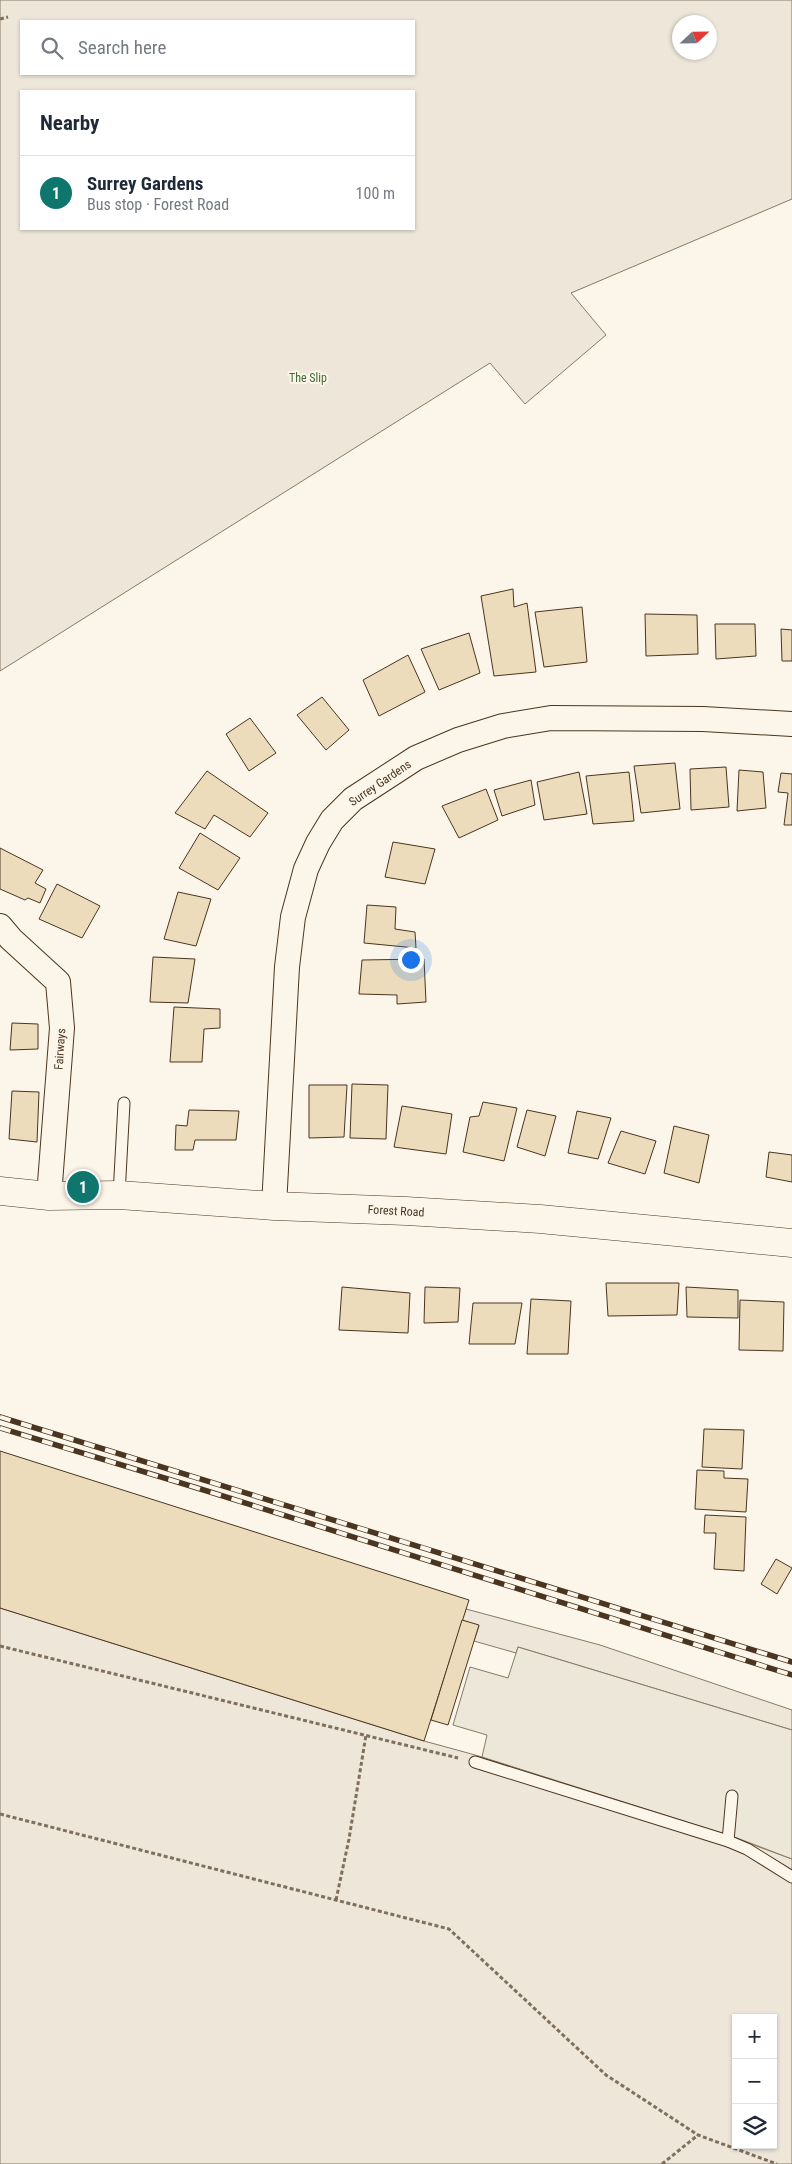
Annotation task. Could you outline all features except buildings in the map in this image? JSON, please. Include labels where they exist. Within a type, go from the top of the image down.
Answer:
[{"type":"street","name":"Surrey Gardens","points":[[274,1206],[287,967],[292,917],[306,869],[318,843],[332,820],[352,799],[416,758],[458,740],[513,724],[561,718],[703,719],[792,724]]},
{"type":"street","name":"Fairways","points":[[0,926],[11,939],[58,982],[62,1028],[49,1196]]},
{"type":"street","name":"Forest Road","points":[[0,1191],[49,1196],[119,1195],[274,1206],[540,1219],[792,1243]]},
{"type":"lane","points":[[119,1195],[124,1103]]},
{"type":"lane","points":[[475,1762],[728,1841],[746,1849],[792,1877]]},
{"type":"lane","points":[[728,1841],[732,1796]]},
{"type":"path","points":[[0,20],[8,17]]},
{"type":"path","points":[[0,1646],[475,1762]]},
{"type":"path","points":[[336,1900],[349,1839],[366,1735]]},
{"type":"path","points":[[0,1814],[449,1930],[606,2075],[698,2135],[777,2164]]},
{"type":"path","points":[[662,2164],[698,2135]]},
{"type":"green space","name":"The Slip","points":[[0,0],[792,0],[792,199],[571,293],[606,335],[525,404],[490,363],[0,671]]},
{"type":"green space","points":[[0,1608],[424,1741],[517,1767],[609,1796],[701,1826],[792,1859],[792,2164],[0,2164]]},
{"type":"green space","points":[[466,1609],[600,1645],[792,1710],[792,1730],[518,1647],[516,1653],[474,1641],[479,1626],[462,1620]]},
{"type":"shaded area","points":[[518,1647],[792,1730],[792,1859],[737,1838],[482,1757],[487,1735],[453,1725],[470,1667],[508,1678]]},
{"type":"railway","points":[[0,1417],[792,1662]]},
{"type":"railway","points":[[0,1428],[792,1675]]},
{"type":"place","name":"Surrey Gardens","points":[[83,1187]]}]
